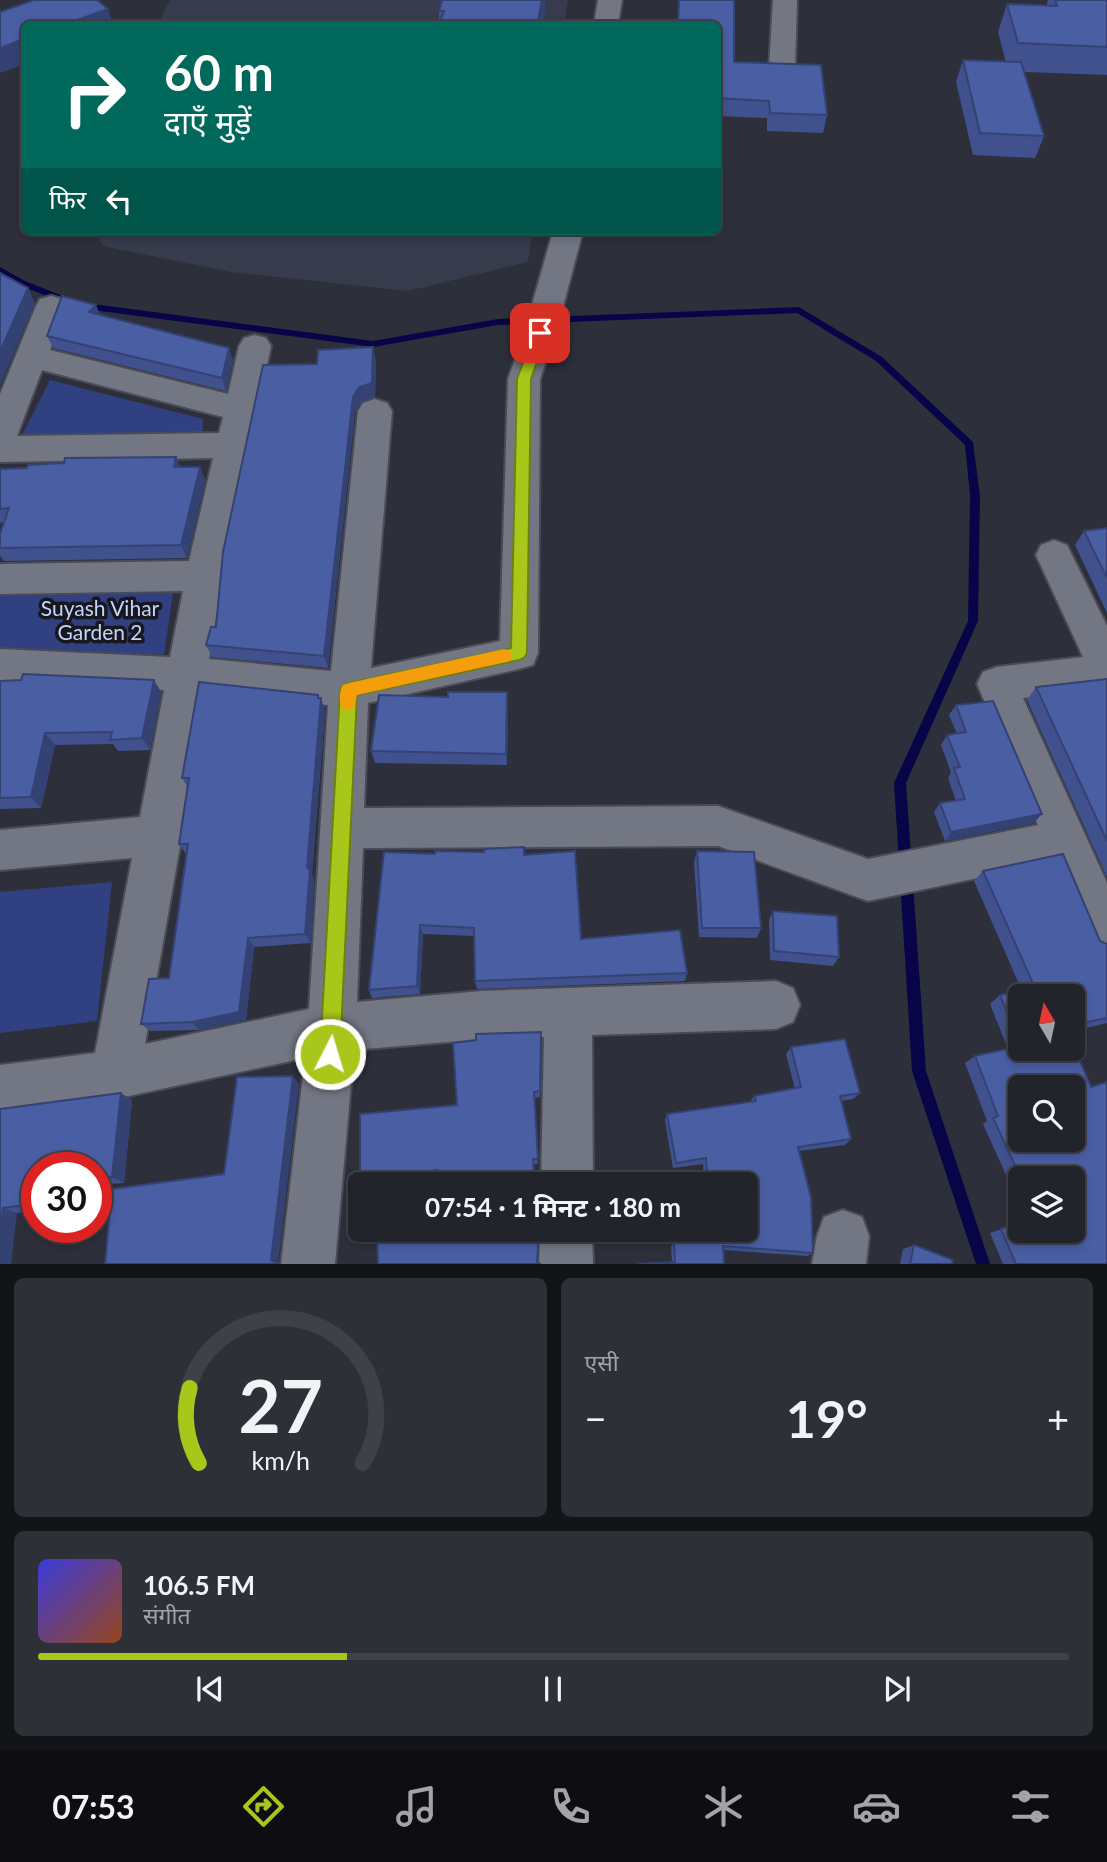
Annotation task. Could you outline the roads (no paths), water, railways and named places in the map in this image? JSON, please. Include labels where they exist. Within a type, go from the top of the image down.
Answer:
[{"type":"street","points":[[606,21],[610,0]]},
{"type":"street","points":[[782,68],[785,0]]},
{"type":"street","points":[[0,666],[187,674],[349,690],[519,653],[524,379],[540,333],[567,235]]},
{"type":"street","points":[[0,436],[51,306]]},
{"type":"street","points":[[116,1075],[204,576],[255,346]]},
{"type":"street","points":[[31,356],[238,427]]},
{"type":"street","points":[[308,1264],[332,1028],[349,690],[375,411]]},
{"type":"street","points":[[0,449],[238,427]]},
{"type":"street","points":[[1054,555],[1107,669],[997,684],[1107,934]]},
{"type":"street","points":[[0,579],[204,576]]},
{"type":"street","points":[[342,828],[718,826],[868,880],[933,869],[1064,840]]},
{"type":"street","points":[[0,850],[160,835]]},
{"type":"street","points":[[0,1090],[116,1075],[332,1028],[482,1015],[776,1005]]},
{"type":"street","points":[[566,1172],[568,1014]]},
{"type":"street","points":[[566,1242],[566,1264]]},
{"type":"waterway","points":[[0,270],[22,283],[77,305],[373,344],[498,322],[799,310],[879,359],[970,444],[975,496],[973,621],[900,783],[919,1071],[983,1264]]},
{"type":"park label","name":"Suyash Vihar Garden 2","points":[[100,621]]}]
